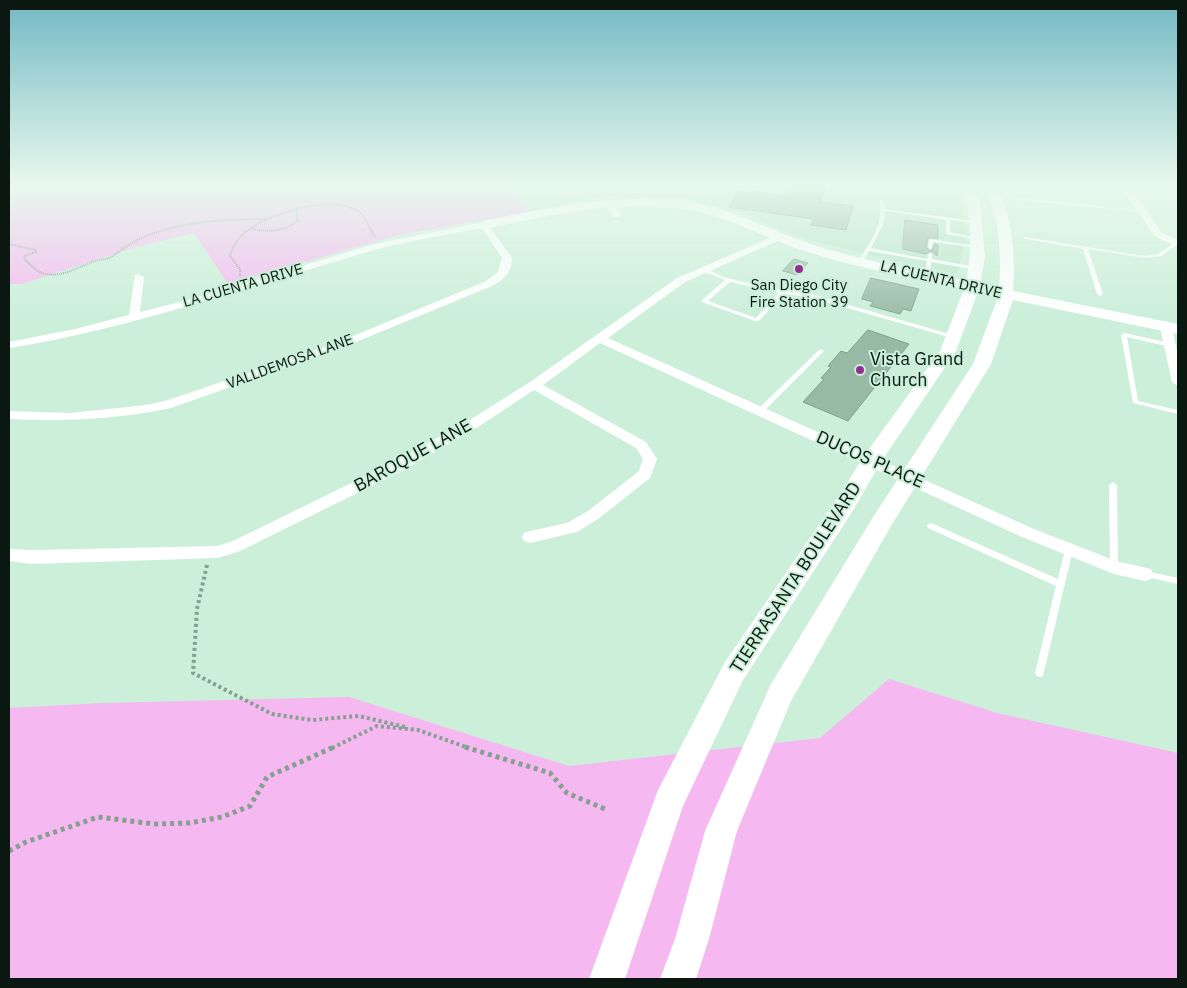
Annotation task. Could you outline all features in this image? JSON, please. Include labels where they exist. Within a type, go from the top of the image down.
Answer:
[{"type":"main road","name":"LA CUENTA DRIVE","points":[[764,231],[802,247],[860,262],[1172,328]]},
{"type":"main road","name":"TIERRASANTA BOULEVARD","points":[[607,979],[669,801],[734,671],[846,503],[871,461],[948,351],[972,287],[976,269],[975,231]]},
{"type":"main road","points":[[678,979],[692,939],[721,830],[781,693],[883,520],[982,364],[1005,301],[1008,266],[1003,231]]},
{"type":"street","name":"LA CUENTA DRIVE","points":[[9,346],[76,332],[195,301],[385,245],[454,231]]},
{"type":"street","name":"VALLDEMOSA LANE","points":[[9,415],[70,417],[146,409],[171,404],[340,345],[500,278],[507,264],[507,258],[488,231]]},
{"type":"street","points":[[1155,231],[1157,234],[1177,244]]},
{"type":"street","name":"BAROQUE LANE","points":[[9,555],[32,557],[218,552],[240,545],[394,468],[473,424],[534,385],[681,280],[778,237]]},
{"type":"street","points":[[134,316],[139,277]]},
{"type":"street","points":[[1172,328],[1170,345],[1178,382]]},
{"type":"street","name":"DUCOS PLACE","points":[[599,338],[1028,533],[1114,567],[1145,574]]},
{"type":"street","points":[[530,537],[571,528],[593,515],[645,474],[650,459],[641,445],[534,385]]},
{"type":"lane","points":[[860,262],[877,231]]},
{"type":"lane","points":[[948,231],[948,233],[976,242]]},
{"type":"lane","points":[[1026,238],[1145,256],[1159,255],[1177,244]]},
{"type":"lane","points":[[927,277],[931,240],[976,242]]},
{"type":"lane","points":[[1085,247],[1100,294]]},
{"type":"lane","points":[[867,249],[930,254],[976,269]]},
{"type":"lane","points":[[704,270],[784,292],[809,295],[954,337]]},
{"type":"lane","points":[[730,278],[704,301],[757,320],[784,292]]},
{"type":"lane","points":[[1170,345],[1124,335],[1134,402],[1178,412]]},
{"type":"lane","points":[[760,411],[821,351]]},
{"type":"lane","points":[[1113,485],[1114,567]]},
{"type":"lane","points":[[930,526],[1061,584]]},
{"type":"lane","points":[[1040,673],[1069,550]]},
{"type":"lane","points":[[1145,574],[1178,581]]},
{"type":"path","points":[[9,244],[35,250],[36,252],[32,256],[26,256],[24,259],[29,261],[36,270],[52,274],[68,273],[94,261],[110,258],[117,251],[127,248],[138,238],[158,231]]},
{"type":"path","points":[[243,286],[240,269],[230,256],[233,246],[247,231]]},
{"type":"path","points":[[370,231],[385,245]]},
{"type":"path","points":[[210,552],[197,610],[193,673],[272,714],[312,720],[359,716],[418,730],[442,740],[550,773],[567,793],[605,809]]},
{"type":"path","points":[[9,851],[34,839],[98,817],[154,824],[189,823],[222,817],[250,806],[267,777],[304,762],[378,726],[418,730]]},
{"type":"shaded area","points":[[9,231],[421,231],[399,235],[228,284],[194,233],[136,247],[22,284],[9,284]]},
{"type":"shaded area","points":[[785,231],[968,232],[957,274],[872,256],[798,237]]},
{"type":"shaded area","points":[[889,679],[997,713],[1178,753],[1178,979],[9,979],[9,708],[103,703],[349,697],[569,766],[820,738]]},
{"type":"building","points":[[904,231],[938,231],[938,238],[928,238],[926,248],[931,251],[926,254],[903,249]]},
{"type":"building","points":[[935,244],[938,245],[937,256],[931,251]]},
{"type":"building","points":[[794,259],[808,263],[797,275],[783,271]]},
{"type":"building","points":[[871,278],[919,289],[911,311],[903,309],[900,314],[870,306],[873,302],[862,299]]},
{"type":"building","points":[[868,330],[909,344],[848,421],[803,402],[824,379],[821,378],[831,367],[828,366],[841,351],[847,353]]},
{"type":"place","name":"San Diego City Fire Station 39","points":[[799,269]]},
{"type":"place","name":"Vista Grand Church","points":[[860,370]]}]
